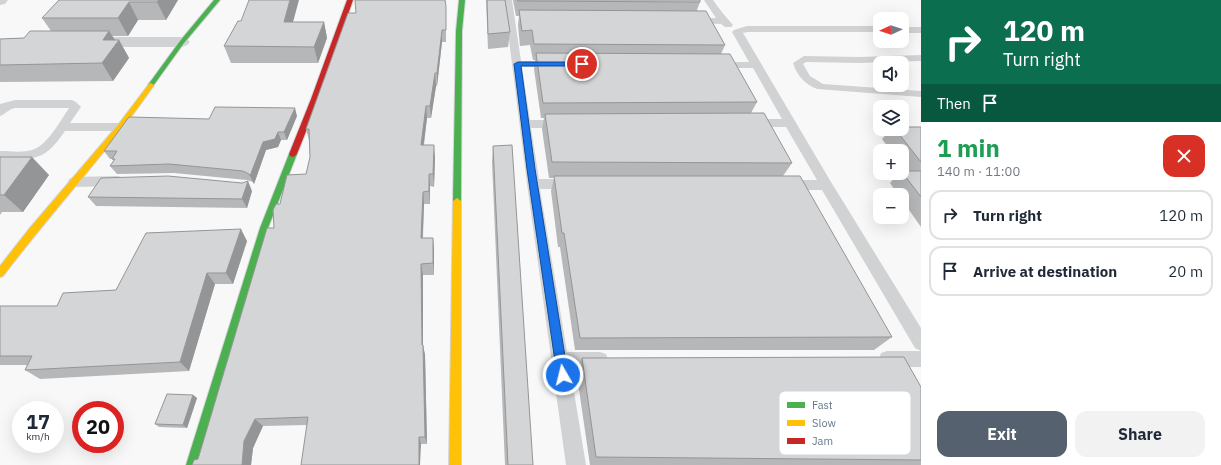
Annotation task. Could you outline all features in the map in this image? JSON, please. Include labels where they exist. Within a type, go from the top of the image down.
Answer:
[{"type":"street","points":[[0,273],[32,231],[121,127],[182,42],[216,0]]},
{"type":"street","points":[[192,465],[264,228],[315,99],[350,0]]},
{"type":"street","points":[[455,465],[459,31],[462,0]]},
{"type":"street","points":[[71,42],[182,42]]},
{"type":"lane","points":[[508,0],[514,20],[525,124],[576,465]]},
{"type":"lane","points":[[708,0],[723,21],[737,32],[826,185],[921,343]]},
{"type":"lane","points":[[683,21],[723,21]]},
{"type":"lane","points":[[737,32],[747,29],[873,29]]},
{"type":"lane","points":[[909,30],[921,30]]},
{"type":"lane","points":[[921,58],[859,60],[804,59],[798,63],[800,70],[809,82],[821,87],[921,94]]},
{"type":"lane","points":[[518,64],[566,64]]},
{"type":"lane","points":[[709,65],[757,65]]},
{"type":"lane","points":[[0,112],[4,107],[14,104],[72,104],[75,107],[62,127],[43,150],[34,154],[0,155]]},
{"type":"lane","points":[[736,123],[791,123]]},
{"type":"lane","points":[[525,124],[572,124]]},
{"type":"lane","points":[[62,127],[121,127]]},
{"type":"lane","points":[[74,182],[128,180]]},
{"type":"lane","points":[[534,184],[581,184]]},
{"type":"lane","points":[[770,185],[826,185]]},
{"type":"lane","points":[[874,359],[921,359]]},
{"type":"lane","points":[[560,360],[615,360]]},
{"type":"building","points":[[59,0],[159,0],[157,2],[129,2],[118,18],[42,18]]},
{"type":"building","points":[[249,0],[290,0],[284,22],[324,22],[314,47],[224,46],[238,21],[241,21]]},
{"type":"building","points":[[355,0],[445,0],[446,6],[446,30],[442,30],[437,73],[435,73],[430,106],[426,106],[421,145],[434,145],[433,174],[429,174],[429,191],[423,192],[421,238],[433,238],[433,263],[421,264],[425,437],[419,437],[419,465],[301,465],[308,417],[255,419],[244,441],[242,465],[192,465],[194,460],[198,459],[267,228],[274,228],[273,210],[276,204],[280,204],[287,175],[306,174],[310,157],[309,129],[306,129],[348,13],[356,13]]},
{"type":"building","points":[[487,0],[505,0],[510,32],[488,34]]},
{"type":"building","points":[[517,0],[700,0],[700,2],[518,1]]},
{"type":"building","points":[[519,10],[706,11],[725,45],[534,44],[532,30],[522,31]]},
{"type":"building","points":[[30,31],[109,31],[103,40],[119,40],[102,63],[0,65],[0,39],[24,38]]},
{"type":"building","points":[[536,53],[730,54],[757,102],[543,103]]},
{"type":"building","points":[[215,107],[295,108],[284,132],[278,132],[275,139],[263,142],[250,176],[243,171],[169,164],[110,166],[115,159],[112,159],[117,151],[104,151],[129,117],[209,119]]},
{"type":"building","points":[[764,113],[792,163],[552,162],[545,114]]},
{"type":"building","points":[[909,127],[921,127],[921,162],[909,147],[909,144],[907,144],[901,136],[909,136]]},
{"type":"building","points":[[512,145],[533,465],[508,465],[493,146]]},
{"type":"building","points":[[0,157],[32,157],[4,195],[0,195]]},
{"type":"building","points":[[909,171],[921,171],[921,197],[908,180]]},
{"type":"building","points":[[168,176],[242,183],[248,181],[242,199],[88,197],[101,178]]},
{"type":"building","points":[[554,176],[800,176],[892,337],[580,338]]},
{"type":"building","points":[[241,229],[226,273],[207,273],[180,362],[25,370],[32,356],[0,356],[0,306],[57,306],[63,293],[116,290],[146,233]]},
{"type":"building","points":[[904,357],[921,387],[921,460],[596,457],[582,358]]},
{"type":"building","points":[[167,394],[193,395],[183,425],[155,424]]},
{"type":"traffic: fast","points":[[151,85],[182,42],[217,0]]},
{"type":"traffic: fast","points":[[457,201],[459,31],[462,0]]},
{"type":"traffic: fast","points":[[192,465],[264,228],[293,154]]},
{"type":"traffic: slow","points":[[0,273],[32,231],[121,127],[151,85]]},
{"type":"traffic: slow","points":[[455,465],[457,201]]},
{"type":"traffic: jam","points":[[293,154],[315,99],[350,0]]},
{"type":"route","points":[[563,375],[531,169],[518,64],[582,64]]}]
